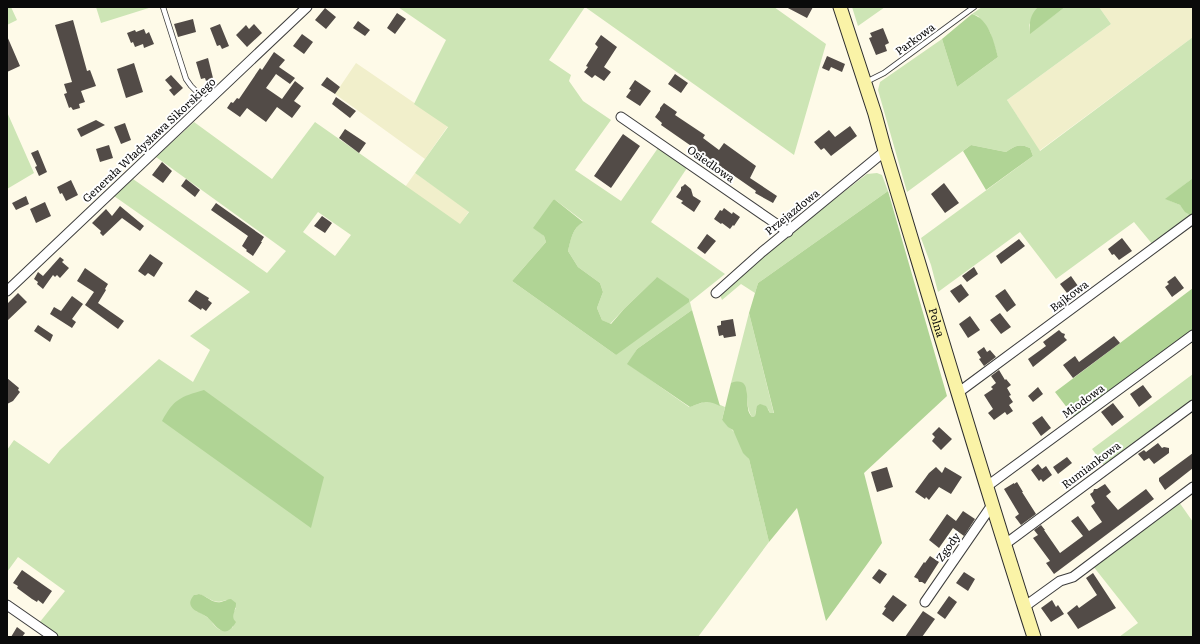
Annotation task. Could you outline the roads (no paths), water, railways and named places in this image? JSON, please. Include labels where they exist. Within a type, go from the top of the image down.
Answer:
[{"type":"street","name":"Generała Władysława Sikorskiego","points":[[7,291],[307,7]]},
{"type":"street","name":"Polna","points":[[840,7],[875,114],[986,487],[1034,637]]},
{"type":"street","name":"Osiedlowa","points":[[621,117],[788,232]]},
{"type":"street","name":"Przejazdowa","points":[[716,293],[762,252],[885,151]]},
{"type":"street","name":"Bajkowa","points":[[958,392],[1193,218]]},
{"type":"street","name":"Miodowa","points":[[986,487],[1193,335]]},
{"type":"street","name":"Rumiankowa","points":[[1004,545],[1193,405]]},
{"type":"street","points":[[1024,607],[1060,581],[1073,577],[1193,487]]},
{"type":"street","name":"Zgody","points":[[925,602],[992,506]]},
{"type":"street","points":[[7,606],[53,637]]},
{"type":"lane","points":[[163,7],[186,79],[207,102]]},
{"type":"lane","name":"Parkowa","points":[[865,83],[884,73],[974,7]]}]
